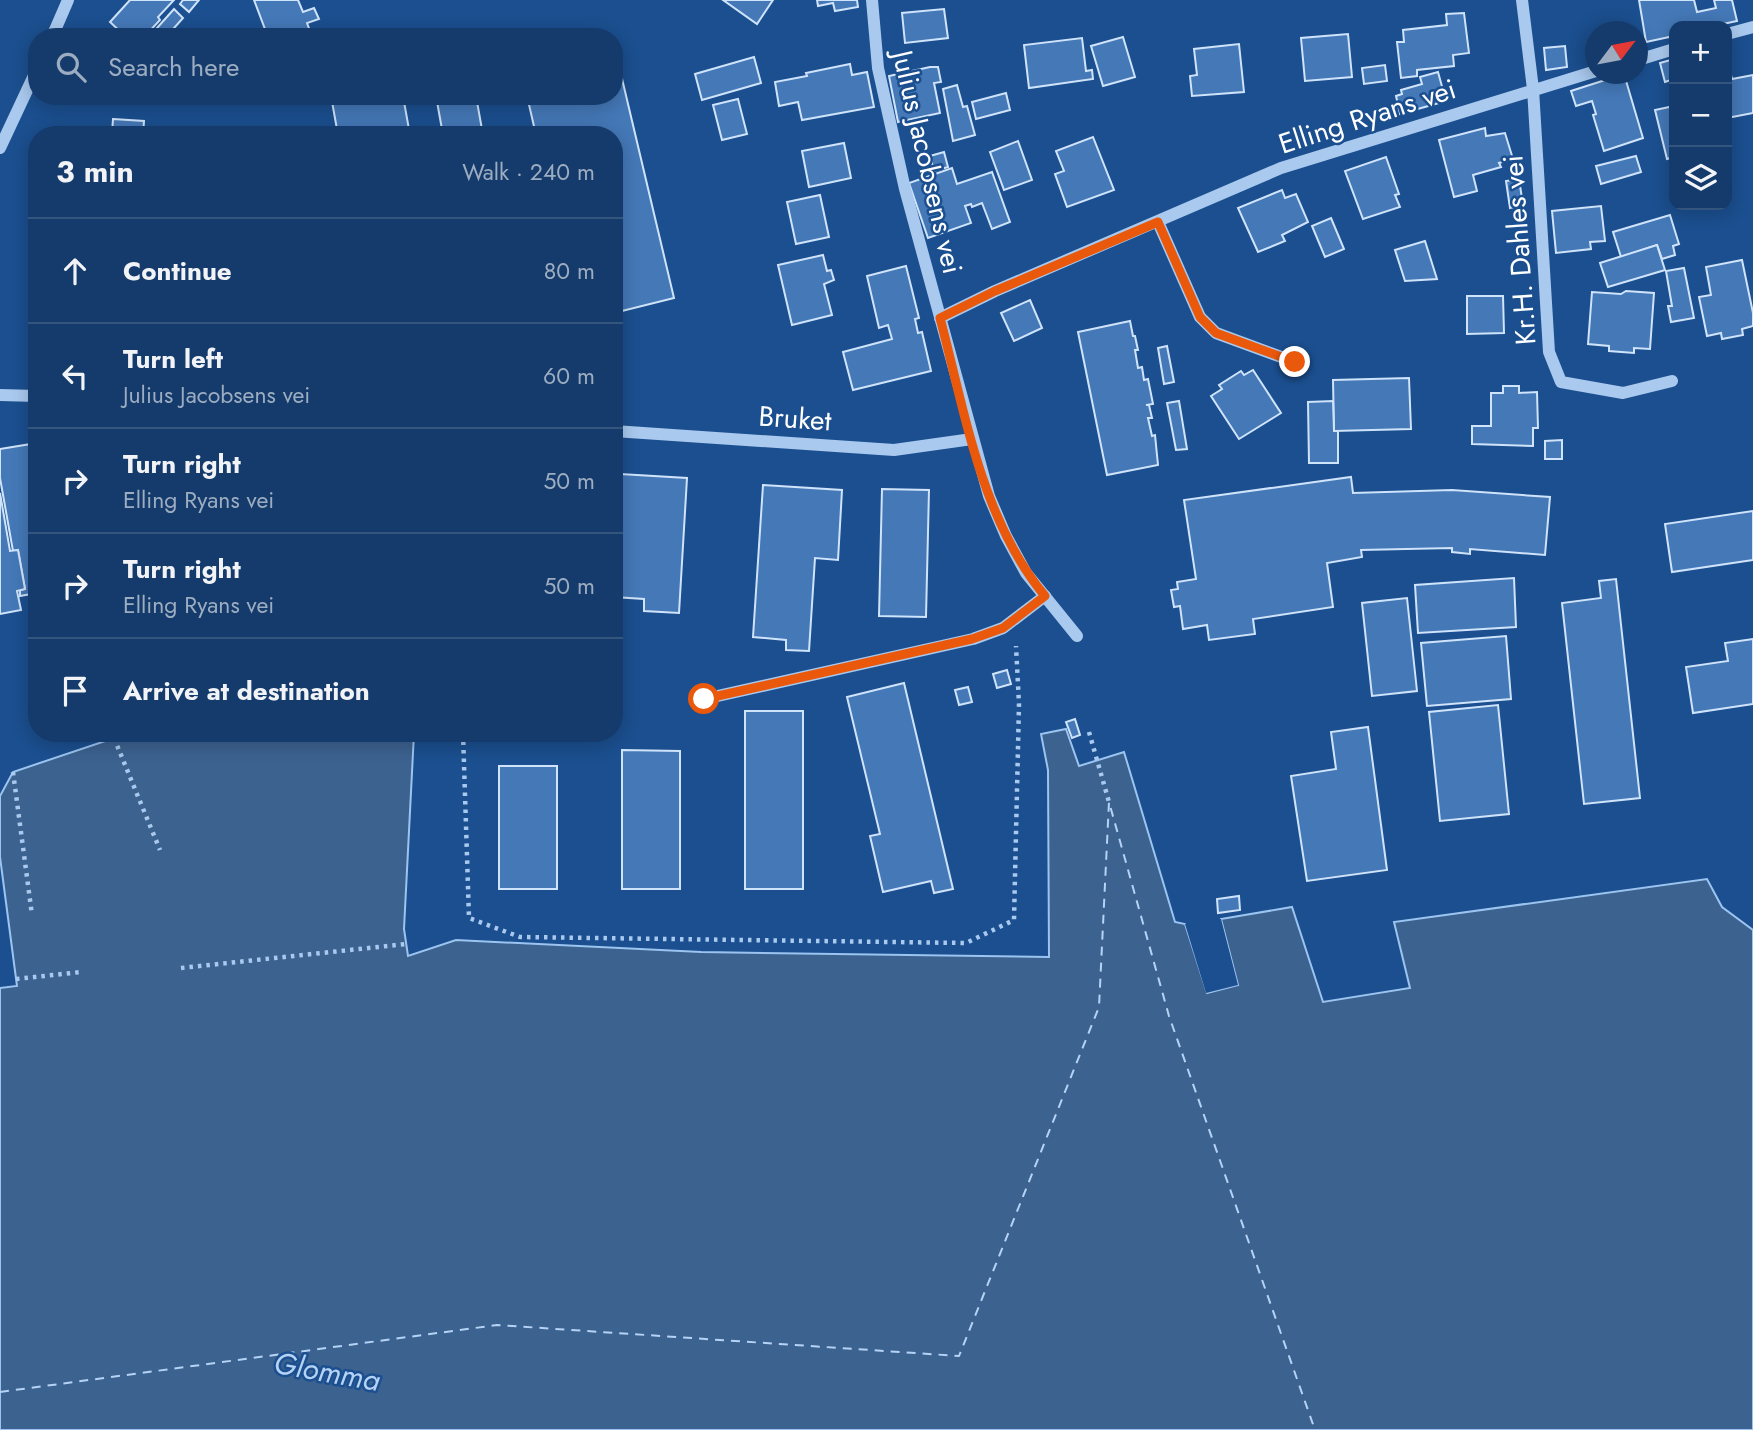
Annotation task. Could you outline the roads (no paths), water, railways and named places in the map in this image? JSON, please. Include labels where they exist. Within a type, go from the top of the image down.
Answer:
[{"type":"street","points":[[55,28],[68,0]]},
{"type":"street","name":"Julius Jacobsens vei","points":[[872,0],[878,68],[905,189],[989,496],[1026,573],[1077,636]]},
{"type":"street","name":"Kr.H. Dahles vei","points":[[1522,0],[1534,89],[1549,352],[1561,382],[1623,394],[1672,381]]},
{"type":"street","points":[[1732,33],[1753,27]]},
{"type":"street","points":[[1648,57],[1669,50]]},
{"type":"street","name":"Elling Ryans vei","points":[[940,318],[995,291],[1281,168],[1585,74]]},
{"type":"street","points":[[0,148],[28,99]]},
{"type":"street","points":[[1158,222],[1200,317],[1216,333],[1295,362]]},
{"type":"street","points":[[0,395],[28,397]]},
{"type":"street","name":"Bruket","points":[[623,431],[894,450],[972,439]]},
{"type":"street","points":[[704,699],[972,639],[1003,628],[1045,596]]},
{"type":"water","name":"Glomma","points":[[1066,729],[1079,766],[1124,752],[1175,922],[1185,924],[1207,993],[1238,985],[1221,919],[1292,907],[1323,1002],[1410,988],[1394,922],[1707,879],[1722,907],[1753,930],[1753,1430],[0,1430],[0,988],[17,986],[0,857],[0,796],[13,772],[102,742],[414,742],[404,929],[408,956],[456,940],[701,952],[1049,957],[1048,770],[1041,734]]}]
